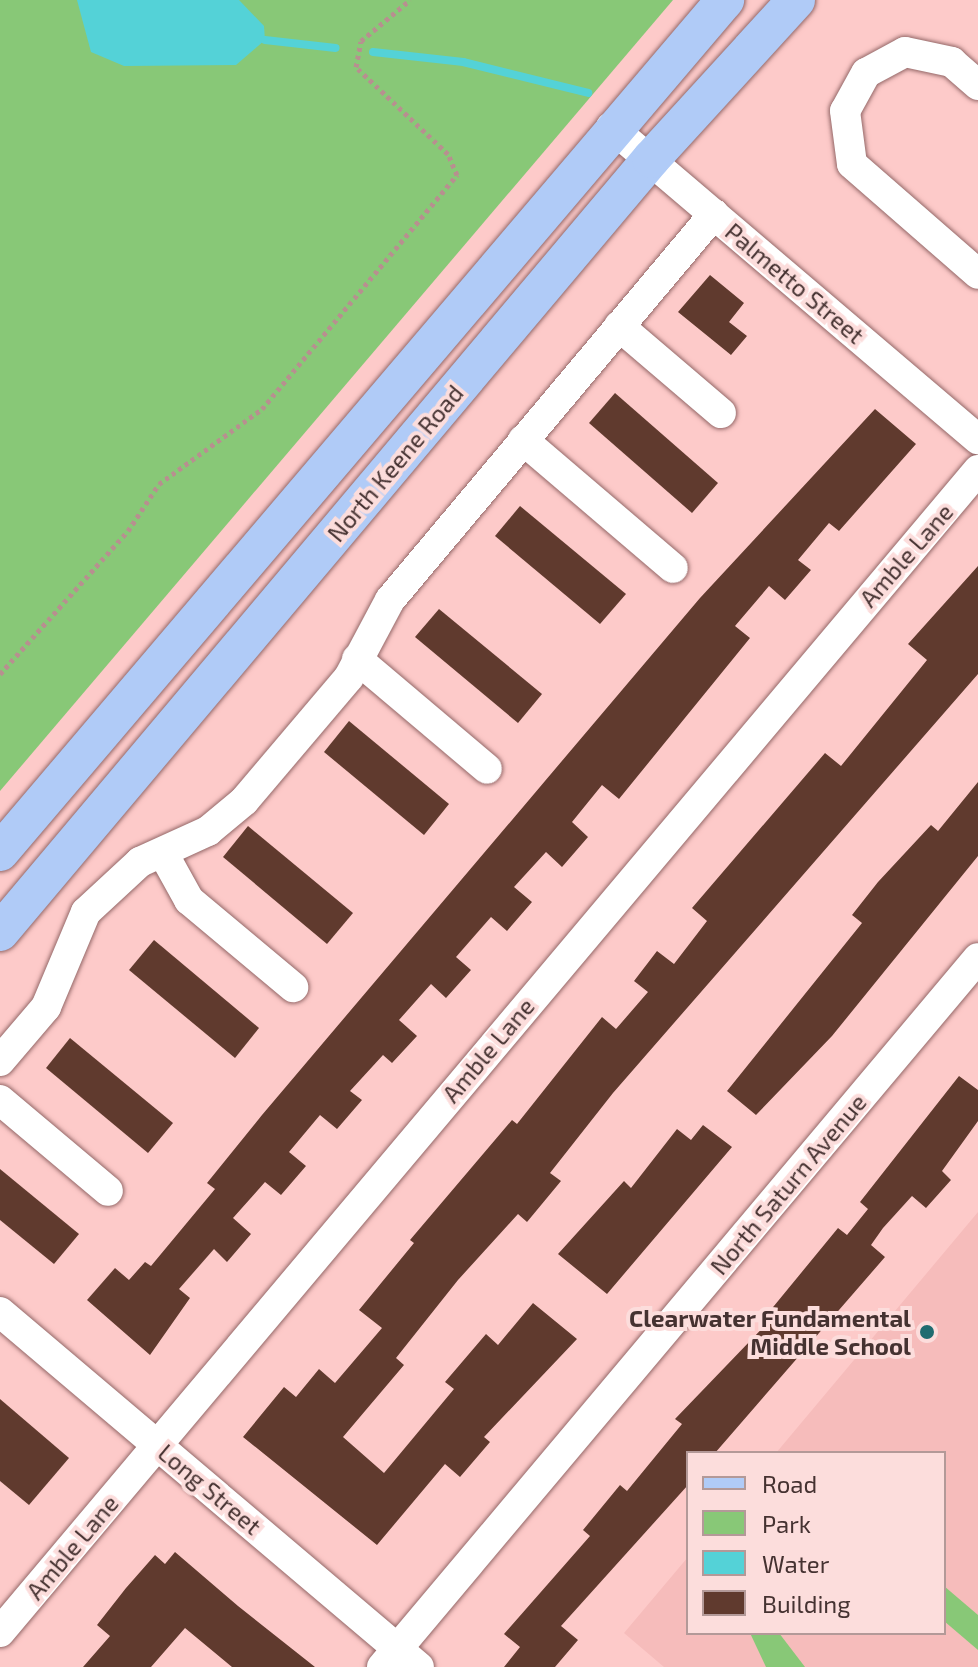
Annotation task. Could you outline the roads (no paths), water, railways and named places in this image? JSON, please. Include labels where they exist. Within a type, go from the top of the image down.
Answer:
[{"type":"main road","points":[[0,852],[611,127],[725,0]]},
{"type":"main road","name":"North Keene Road","points":[[0,932],[651,159],[796,0]]},
{"type":"street","points":[[978,85],[952,62],[905,52],[866,73],[845,111],[852,164],[978,274]]},
{"type":"street","name":"Palmetto Street","points":[[611,127],[978,439]]},
{"type":"street","points":[[0,1061],[46,1007],[86,912],[113,881],[208,831],[244,801],[357,659],[390,600],[714,214]]},
{"type":"street","points":[[619,326],[721,413]]},
{"type":"street","points":[[523,440],[673,568]]},
{"type":"street","name":"Amble Lane","points":[[0,1632],[978,470]]},
{"type":"street","points":[[357,659],[487,769]]},
{"type":"street","points":[[163,853],[189,900],[293,987]]},
{"type":"street","name":"North Saturn Avenue","points":[[400,1661],[978,958]]},
{"type":"street","points":[[0,1100],[108,1191]]},
{"type":"street","name":"Long Street","points":[[0,1312],[157,1445],[400,1661]]},
{"type":"water","points":[[77,0],[239,0],[264,26],[265,40],[236,65],[124,66],[91,52]]},
{"type":"waterway","points":[[265,40],[336,48]]},
{"type":"waterway","points":[[373,52],[463,62],[588,93]]},
{"type":"place","name":"Clearwater Fundamental Middle School","points":[[927,1332]]}]
